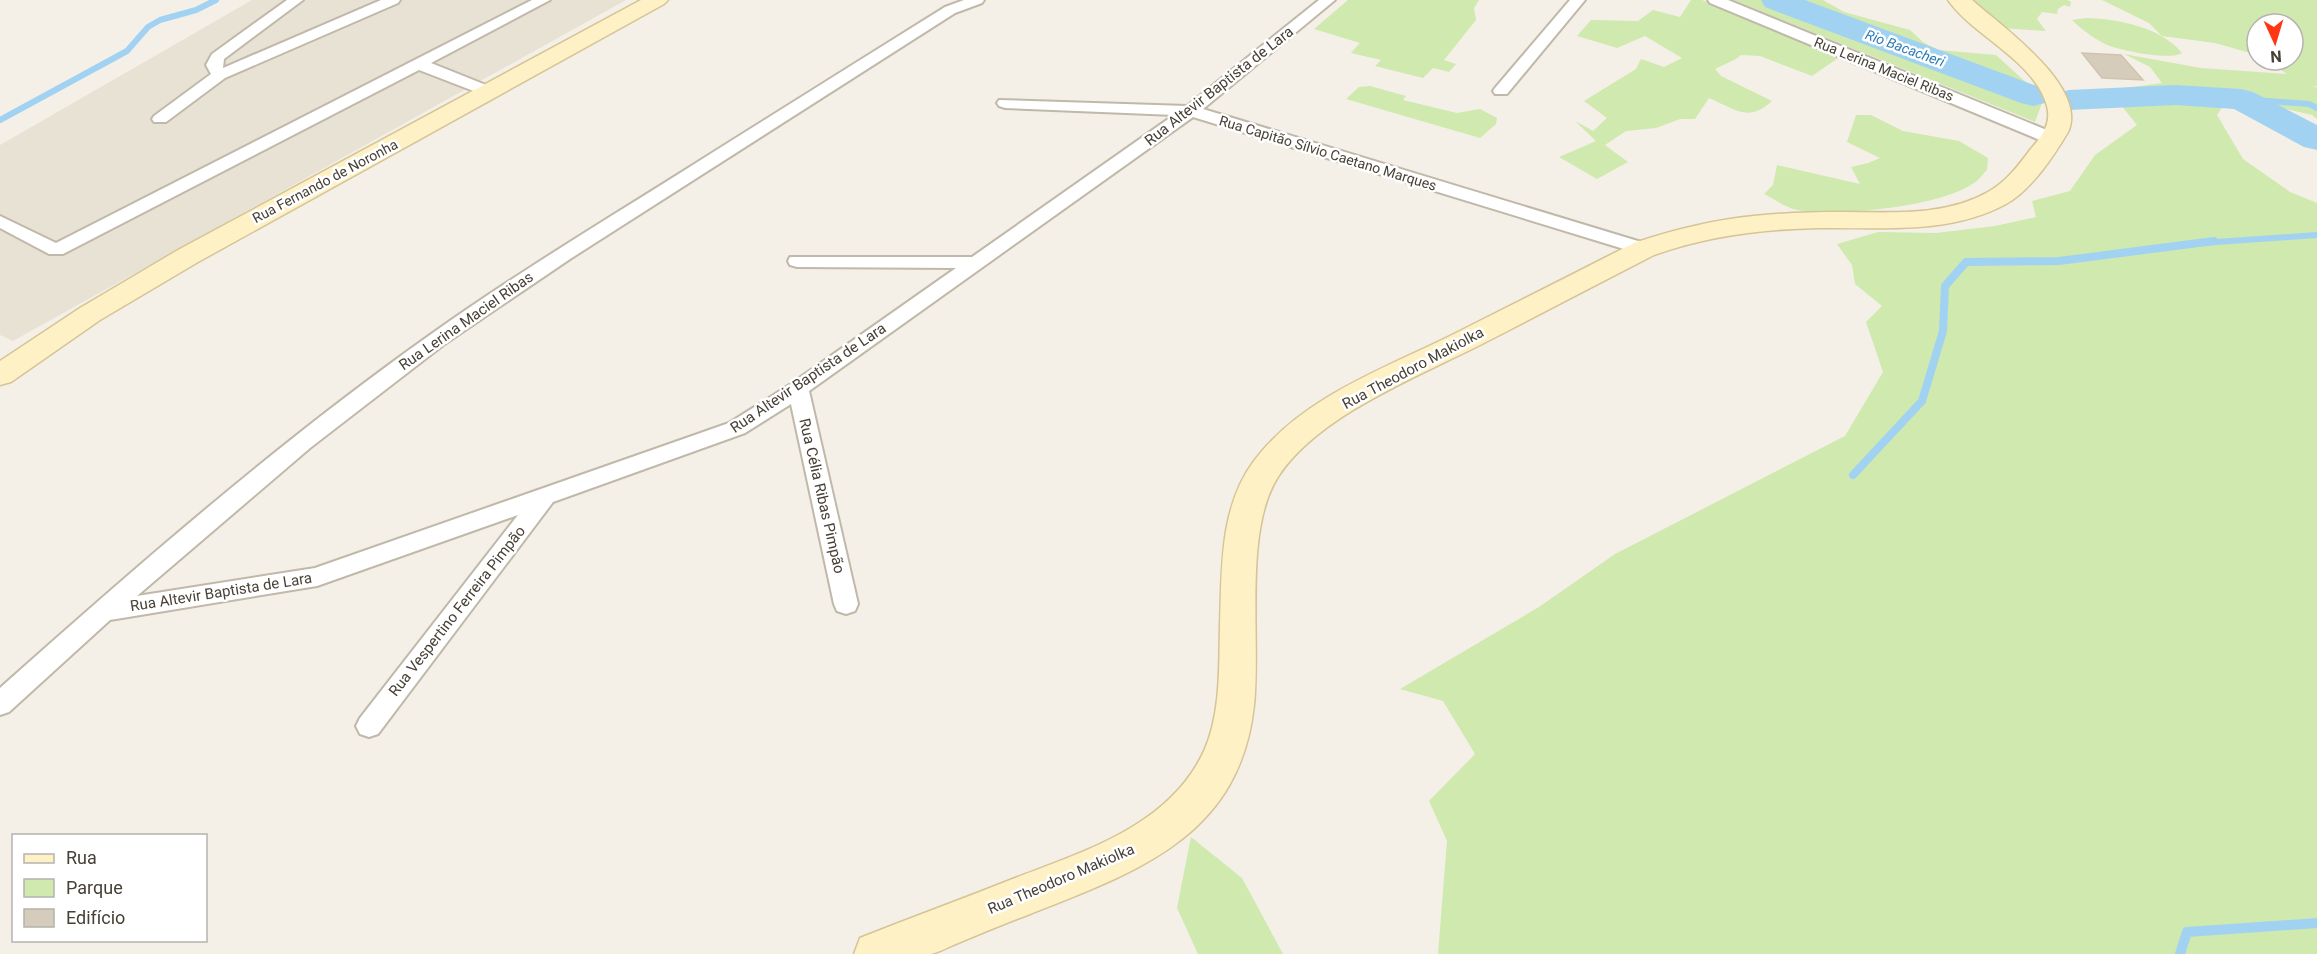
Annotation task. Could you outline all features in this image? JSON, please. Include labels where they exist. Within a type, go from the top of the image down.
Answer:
[{"type":"main road","name":"Rua Fernando de Noronha","points":[[0,375],[100,308],[188,255],[657,0]]},
{"type":"main road","name":"Rua Theodoro Makiolka","points":[[876,954],[1109,862],[1150,841],[1184,814],[1205,789],[1222,757],[1232,724],[1245,524],[1252,495],[1264,471],[1283,447],[1306,428],[1348,401],[1644,249],[1697,231],[1727,226],[1934,217],[1977,208],[2009,190],[2053,139],[2061,126],[2062,114],[2051,90],[2032,67],[1959,0]]},
{"type":"street","points":[[219,75],[214,65],[217,57],[296,0]]},
{"type":"street","points":[[160,119],[219,75],[393,0]]},
{"type":"street","points":[[0,221],[56,250],[543,0]]},
{"type":"street","name":"Rua Lerina Maciel Ribas","points":[[0,704],[102,611],[318,430],[486,305],[950,10],[977,0]]},
{"type":"street","name":"Rua Altevir Baptista de Lara","points":[[102,611],[317,577],[736,428],[798,388],[1191,111],[1328,0]]},
{"type":"street","points":[[1501,91],[1578,0]]},
{"type":"street","name":"Rua Lerina Maciel Ribas","points":[[1715,0],[2053,139]]},
{"type":"street","points":[[426,60],[496,88]]},
{"type":"street","name":"Rua Capitão Sílvio Caetano Marques","points":[[1005,103],[1191,111],[1644,249]]},
{"type":"street","points":[[797,261],[975,263]]},
{"type":"street","name":"Rua Célia Ribas Pimpão","points":[[798,388],[846,604]]},
{"type":"street","name":"Rua Vespertino Ferreira Pimpão","points":[[369,726],[546,496]]},
{"type":"shaded area","points":[[252,0],[626,0],[13,341],[0,335],[0,145]]},
{"type":"green space","points":[[1348,0],[1479,0],[1474,8],[1476,20],[1444,60],[1456,64],[1449,72],[1433,68],[1423,78],[1375,66],[1381,60],[1351,53],[1360,43],[1314,29]]},
{"type":"green space","points":[[1691,0],[1702,0],[1841,56],[1812,76],[1760,56],[1741,55],[1715,69],[1721,76],[1772,101],[1763,108],[1748,113],[1741,112],[1709,98],[1695,119],[1680,119],[1656,128],[1626,131],[1605,145],[1628,162],[1597,179],[1559,157],[1596,141],[1575,121],[1593,131],[1607,118],[1584,101],[1636,69],[1641,59],[1664,67],[1682,58],[1645,36],[1617,48],[1577,36],[1591,20],[1638,21],[1653,10],[1680,17]]},
{"type":"green space","points":[[1733,0],[1823,0],[1844,12],[1910,30],[1923,42],[1938,50],[1996,55],[2029,85],[2042,103],[2035,122]]},
{"type":"green space","points":[[1971,0],[2068,0],[2071,2],[2070,7],[2064,5],[2058,9],[2057,14],[2042,12],[2037,19],[2046,31],[2002,28]]},
{"type":"green space","points":[[2102,0],[2317,0],[2317,86],[2312,86],[2317,87],[2317,119],[2312,115],[2255,102],[2225,103],[2217,115],[2243,159],[2290,192],[2317,203],[2317,954],[1438,954],[1447,841],[1429,801],[1475,754],[1443,701],[1400,689],[1539,607],[1615,554],[1845,436],[1883,372],[1866,322],[1882,306],[1855,284],[1852,265],[1837,244],[1878,232],[1936,233],[1995,226],[2036,217],[2032,201],[2070,191],[2095,155],[2137,125],[2109,90],[2162,83],[2150,67],[2124,54],[2201,68],[2287,74],[2284,72],[2305,72],[2305,12],[2245,12],[2245,52],[2215,43],[2162,36],[2149,23]]},
{"type":"green space","points":[[2086,18],[2112,20],[2138,26],[2163,37],[2182,53],[2167,56],[2155,55],[2109,46],[2090,35],[2072,20]]},
{"type":"green space","points":[[1370,86],[1406,96],[1403,100],[1457,113],[1480,109],[1497,118],[1496,124],[1480,138],[1346,99],[1359,87]]},
{"type":"green space","points":[[1856,115],[1871,115],[1903,131],[1959,141],[1988,158],[1987,170],[1976,182],[1937,198],[1913,204],[1859,211],[1793,209],[1764,194],[1773,185],[1777,165],[1860,184],[1851,167],[1880,158],[1847,142]]},
{"type":"green space","points":[[1191,837],[1242,878],[1283,954],[1198,954],[1177,908]]},
{"type":"building","points":[[2082,53],[2121,55],[2143,80],[2102,78]]},
{"type":"waterway","points":[[0,120],[127,51],[148,27],[160,20],[196,10],[216,0]]},
{"type":"waterway","name":"Rio Bacacheri","points":[[1776,0],[2033,96]]},
{"type":"waterway","name":"Rio Bacacheri","points":[[2069,100],[2176,95],[2241,99],[2317,139]]},
{"type":"waterway","points":[[2241,99],[2309,104],[2317,108]]},
{"type":"waterway","points":[[2202,243],[2317,235]]},
{"type":"waterway","points":[[1853,475],[1922,401],[1943,331],[1945,286],[1966,262],[2059,261],[2214,241]]},
{"type":"waterway","points":[[2180,954],[2187,932],[2317,923]]}]
